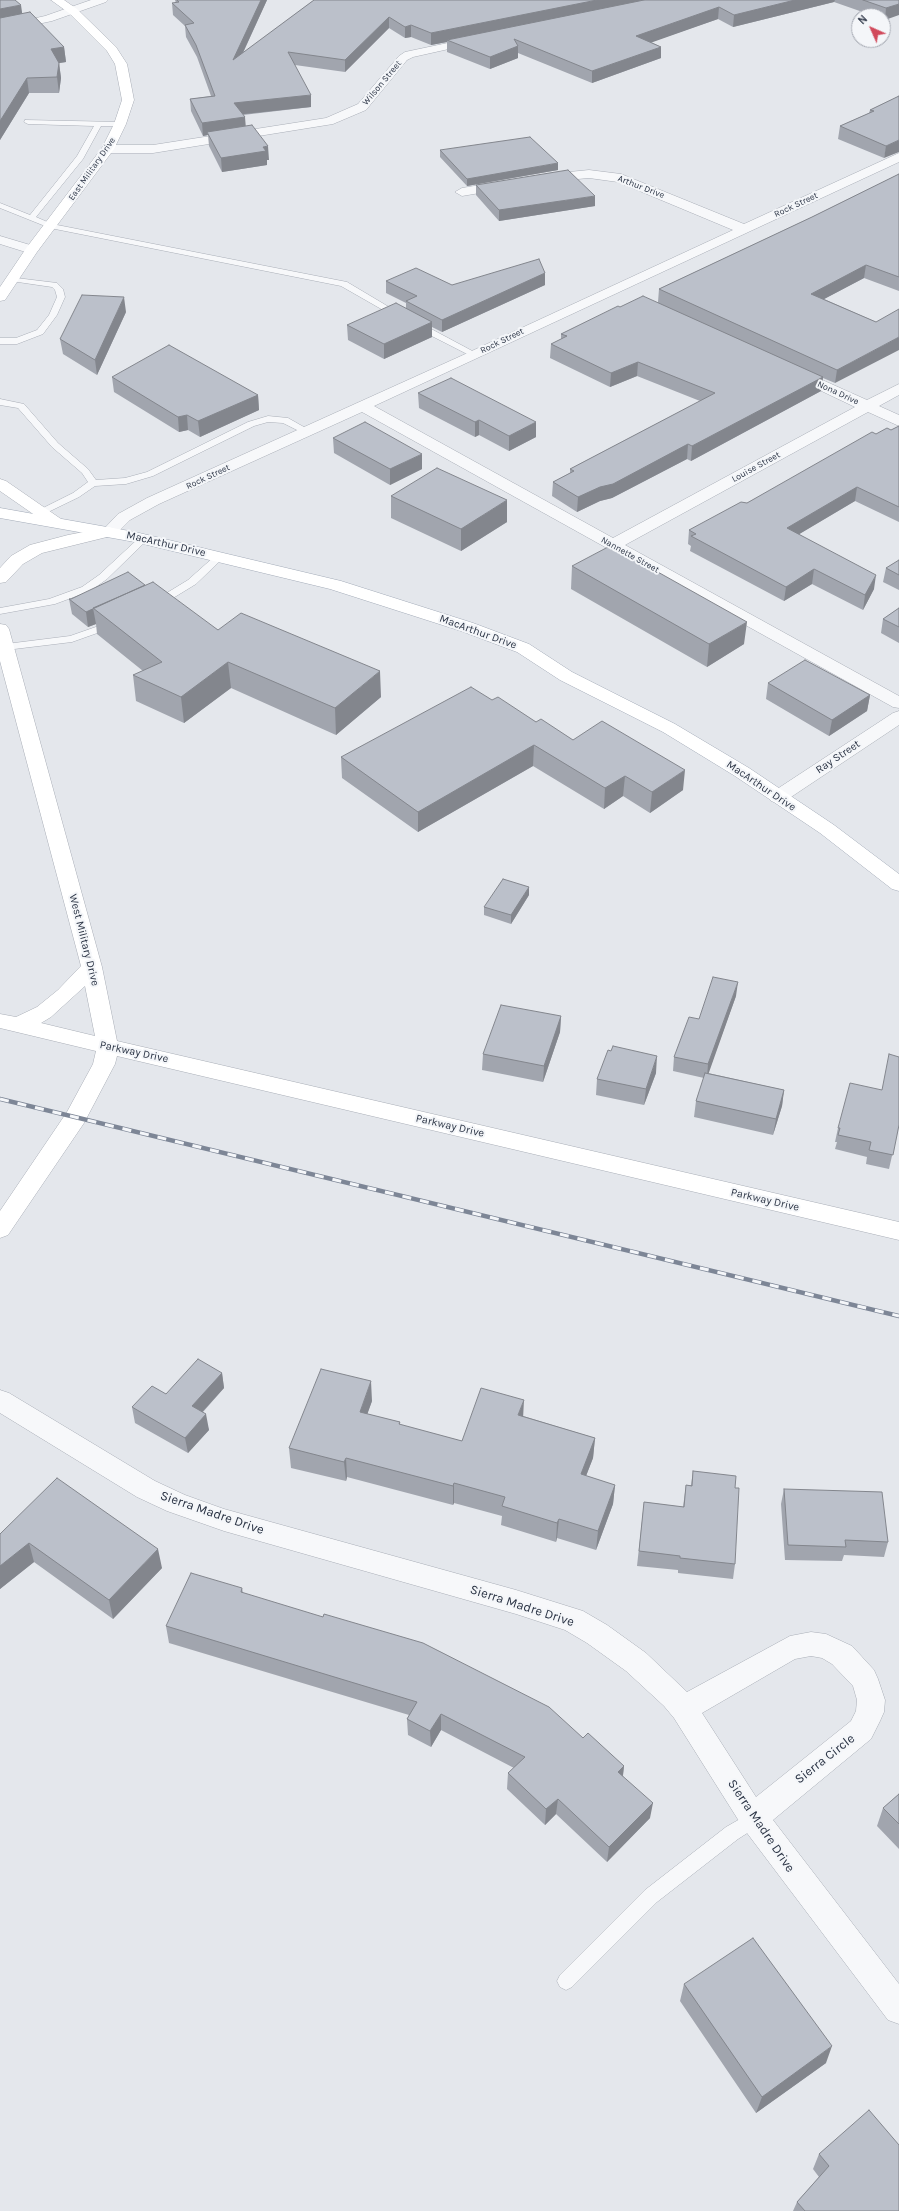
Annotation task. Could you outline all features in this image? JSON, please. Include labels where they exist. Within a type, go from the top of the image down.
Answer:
[{"type":"street","name":"East Military Drive","points":[[0,297],[32,250],[108,149],[120,124],[128,100],[121,64],[112,49],[73,11],[57,0]]},
{"type":"street","points":[[0,29],[48,19],[102,0]]},
{"type":"street","name":"Wilson Street","points":[[108,149],[152,149],[329,121],[362,107],[385,82],[403,58],[409,54],[488,38]]},
{"type":"street","name":"Rock Street","points":[[109,532],[124,517],[153,501],[362,406],[899,157]]},
{"type":"street","name":"Arthur Drive","points":[[532,180],[570,174],[606,175],[620,178],[743,229]]},
{"type":"street","points":[[462,192],[516,183]]},
{"type":"street","points":[[0,240],[32,250]]},
{"type":"street","points":[[611,290],[631,298]]},
{"type":"street","name":"Nona Drive","points":[[783,367],[899,421]]},
{"type":"street","name":"Louise Street","points":[[612,545],[899,389]]},
{"type":"street","name":"Nannette Street","points":[[362,406],[899,703]]},
{"type":"street","points":[[0,484],[48,517]]},
{"type":"street","name":"MacArthur Drive","points":[[0,513],[48,517],[109,532],[143,538],[335,585],[383,599],[524,648],[566,676],[669,728],[742,772],[827,830],[899,884]]},
{"type":"street","points":[[0,578],[17,560],[36,550],[68,540],[109,532]]},
{"type":"street","name":"West Military Drive","points":[[0,1228],[76,1117],[104,1064],[108,1047],[92,967],[3,638]]},
{"type":"street","name":"Ray Street","points":[[778,798],[899,717]]},
{"type":"street","points":[[9,1024],[44,1012],[65,995],[92,967]]},
{"type":"street","name":"Parkway Drive","points":[[9,1024],[899,1231]]},
{"type":"street","name":"Sierra Madre Drive","points":[[0,1400],[146,1489],[176,1503],[224,1520],[516,1602],[573,1620],[597,1634],[636,1662],[674,1697],[684,1709],[754,1819],[899,2009]]},
{"type":"street","name":"Sierra Circle","points":[[684,1709],[790,1648],[811,1644],[826,1646],[842,1656],[864,1680],[871,1700],[870,1712],[861,1730],[772,1801],[754,1819]]},
{"type":"lane","points":[[28,122],[120,124]]},
{"type":"lane","points":[[32,218],[80,157],[99,124]]},
{"type":"lane","points":[[0,205],[50,226],[344,284],[406,319],[474,354]]},
{"type":"lane","points":[[0,341],[17,341],[40,332],[53,315],[61,297],[59,289],[54,285],[12,280]]},
{"type":"lane","points":[[0,402],[21,406],[55,445],[84,471],[93,483]]},
{"type":"lane","points":[[48,517],[93,483],[126,481],[150,474],[173,464],[251,424],[268,419],[285,420],[306,431]]},
{"type":"lane","points":[[0,611],[51,602],[68,601],[99,580],[143,538]]},
{"type":"lane","points":[[148,607],[192,582],[219,557]]},
{"type":"lane","points":[[99,580],[112,582]]},
{"type":"lane","points":[[3,638],[72,639],[124,619]]},
{"type":"lane","points":[[566,1981],[651,1896],[732,1832],[754,1819]]},
{"type":"building","points":[[0,0],[15,0],[21,5],[0,9]]},
{"type":"building","points":[[177,0],[261,0],[233,60],[314,0],[597,0],[431,33],[411,25],[405,27],[389,17],[345,60],[288,52],[311,95],[234,103],[245,117],[202,123],[190,99],[215,96],[196,45],[185,25],[194,23],[172,3],[179,2]]},
{"type":"building","points":[[644,0],[795,0],[734,15],[719,7],[636,36],[661,47],[592,71],[514,39],[518,46],[490,57],[447,40]]},
{"type":"building","points":[[863,0],[899,0],[899,4],[886,8]]},
{"type":"building","points":[[30,12],[64,47],[51,49],[59,63],[57,77],[27,78],[0,121],[0,18]]},
{"type":"building","points":[[899,96],[899,140],[886,146],[840,126],[874,111],[870,110]]},
{"type":"building","points":[[252,125],[268,146],[263,147],[266,151],[221,158],[207,132]]},
{"type":"building","points":[[530,137],[558,163],[467,179],[440,150]]},
{"type":"building","points":[[568,170],[595,196],[499,210],[476,185]]},
{"type":"building","points":[[899,174],[899,277],[866,265],[811,294],[876,322],[899,309],[899,337],[837,370],[659,289],[812,217]]},
{"type":"building","points":[[539,259],[545,273],[442,320],[406,301],[417,296],[386,281],[416,268],[452,285]]},
{"type":"building","points":[[82,295],[124,297],[95,360],[60,339]]},
{"type":"building","points":[[643,296],[823,377],[692,446],[688,444],[613,484],[600,487],[578,497],[553,482],[574,471],[570,469],[715,393],[638,362],[611,373],[551,344],[567,336],[561,334],[618,306],[620,307]]},
{"type":"building","points":[[396,303],[432,322],[384,344],[347,325]]},
{"type":"building","points":[[169,345],[258,395],[198,421],[187,415],[178,417],[112,377]]},
{"type":"building","points":[[451,378],[536,422],[509,436],[479,420],[475,422],[418,393]]},
{"type":"building","points":[[365,422],[422,454],[390,469],[333,438]]},
{"type":"building","points":[[899,426],[899,507],[857,487],[787,528],[876,575],[865,595],[814,569],[786,587],[691,536],[696,534],[689,530],[741,502],[747,503],[872,432],[876,434],[887,428],[891,430]]},
{"type":"building","points":[[437,468],[507,500],[461,529],[391,496]]},
{"type":"building","points":[[608,547],[613,550],[615,548],[747,622],[709,644],[572,566]]},
{"type":"building","points":[[899,560],[899,575],[886,568]]},
{"type":"building","points":[[128,572],[145,585],[86,612],[69,599],[71,599]]},
{"type":"building","points":[[153,582],[218,630],[241,613],[380,671],[335,708],[228,662],[181,697],[133,675],[162,662],[93,608]]},
{"type":"building","points":[[899,608],[899,627],[883,619]]},
{"type":"building","points":[[805,660],[870,695],[832,720],[768,683]]},
{"type":"building","points":[[471,687],[492,700],[498,697],[536,722],[541,719],[573,740],[602,721],[685,770],[652,792],[625,776],[605,788],[534,745],[418,812],[341,757]]},
{"type":"building","points":[[503,879],[529,887],[511,915],[484,907]]},
{"type":"building","points":[[713,977],[738,982],[708,1064],[674,1057],[689,1017],[699,1019]]},
{"type":"building","points":[[501,1005],[561,1016],[544,1066],[483,1054]]},
{"type":"building","points":[[613,1046],[657,1056],[646,1089],[597,1079],[608,1050],[611,1051]]},
{"type":"building","points":[[889,1054],[899,1057],[899,1125],[893,1155],[869,1150],[871,1142],[838,1135],[840,1128],[838,1128],[850,1083],[882,1090]]},
{"type":"building","points":[[705,1073],[784,1090],[776,1119],[696,1101]]},
{"type":"building","points":[[198,1359],[222,1373],[192,1406],[206,1414],[185,1438],[132,1407],[152,1386],[166,1394]]},
{"type":"building","points":[[321,1369],[371,1381],[360,1412],[400,1422],[399,1424],[462,1441],[481,1388],[524,1400],[518,1415],[595,1438],[581,1474],[615,1485],[598,1531],[559,1519],[557,1523],[502,1506],[505,1497],[454,1483],[453,1486],[346,1458],[344,1462],[289,1448]]},
{"type":"building","points":[[693,1471],[736,1476],[735,1488],[739,1488],[735,1564],[680,1558],[680,1556],[639,1551],[644,1502],[684,1507],[686,1485],[692,1486]]},
{"type":"building","points":[[57,1478],[158,1549],[109,1600],[29,1543],[0,1566],[0,1534]]},
{"type":"building","points":[[784,1489],[882,1492],[888,1542],[845,1540],[846,1547],[788,1545]]},
{"type":"building","points":[[191,1573],[242,1588],[241,1592],[323,1617],[324,1614],[423,1643],[549,1707],[583,1738],[588,1733],[624,1766],[618,1772],[653,1803],[609,1847],[558,1799],[546,1809],[508,1773],[525,1757],[441,1714],[430,1731],[407,1719],[417,1702],[166,1626]]},
{"type":"building","points":[[899,1794],[899,1824],[883,1808]]},
{"type":"building","points":[[753,1938],[832,2046],[762,2097],[684,1984]]},
{"type":"building","points":[[869,2110],[899,2145],[899,2211],[805,2211],[797,2202],[829,2166],[819,2154]]},
{"type":"railway","points":[[0,1099],[899,1316]]}]
